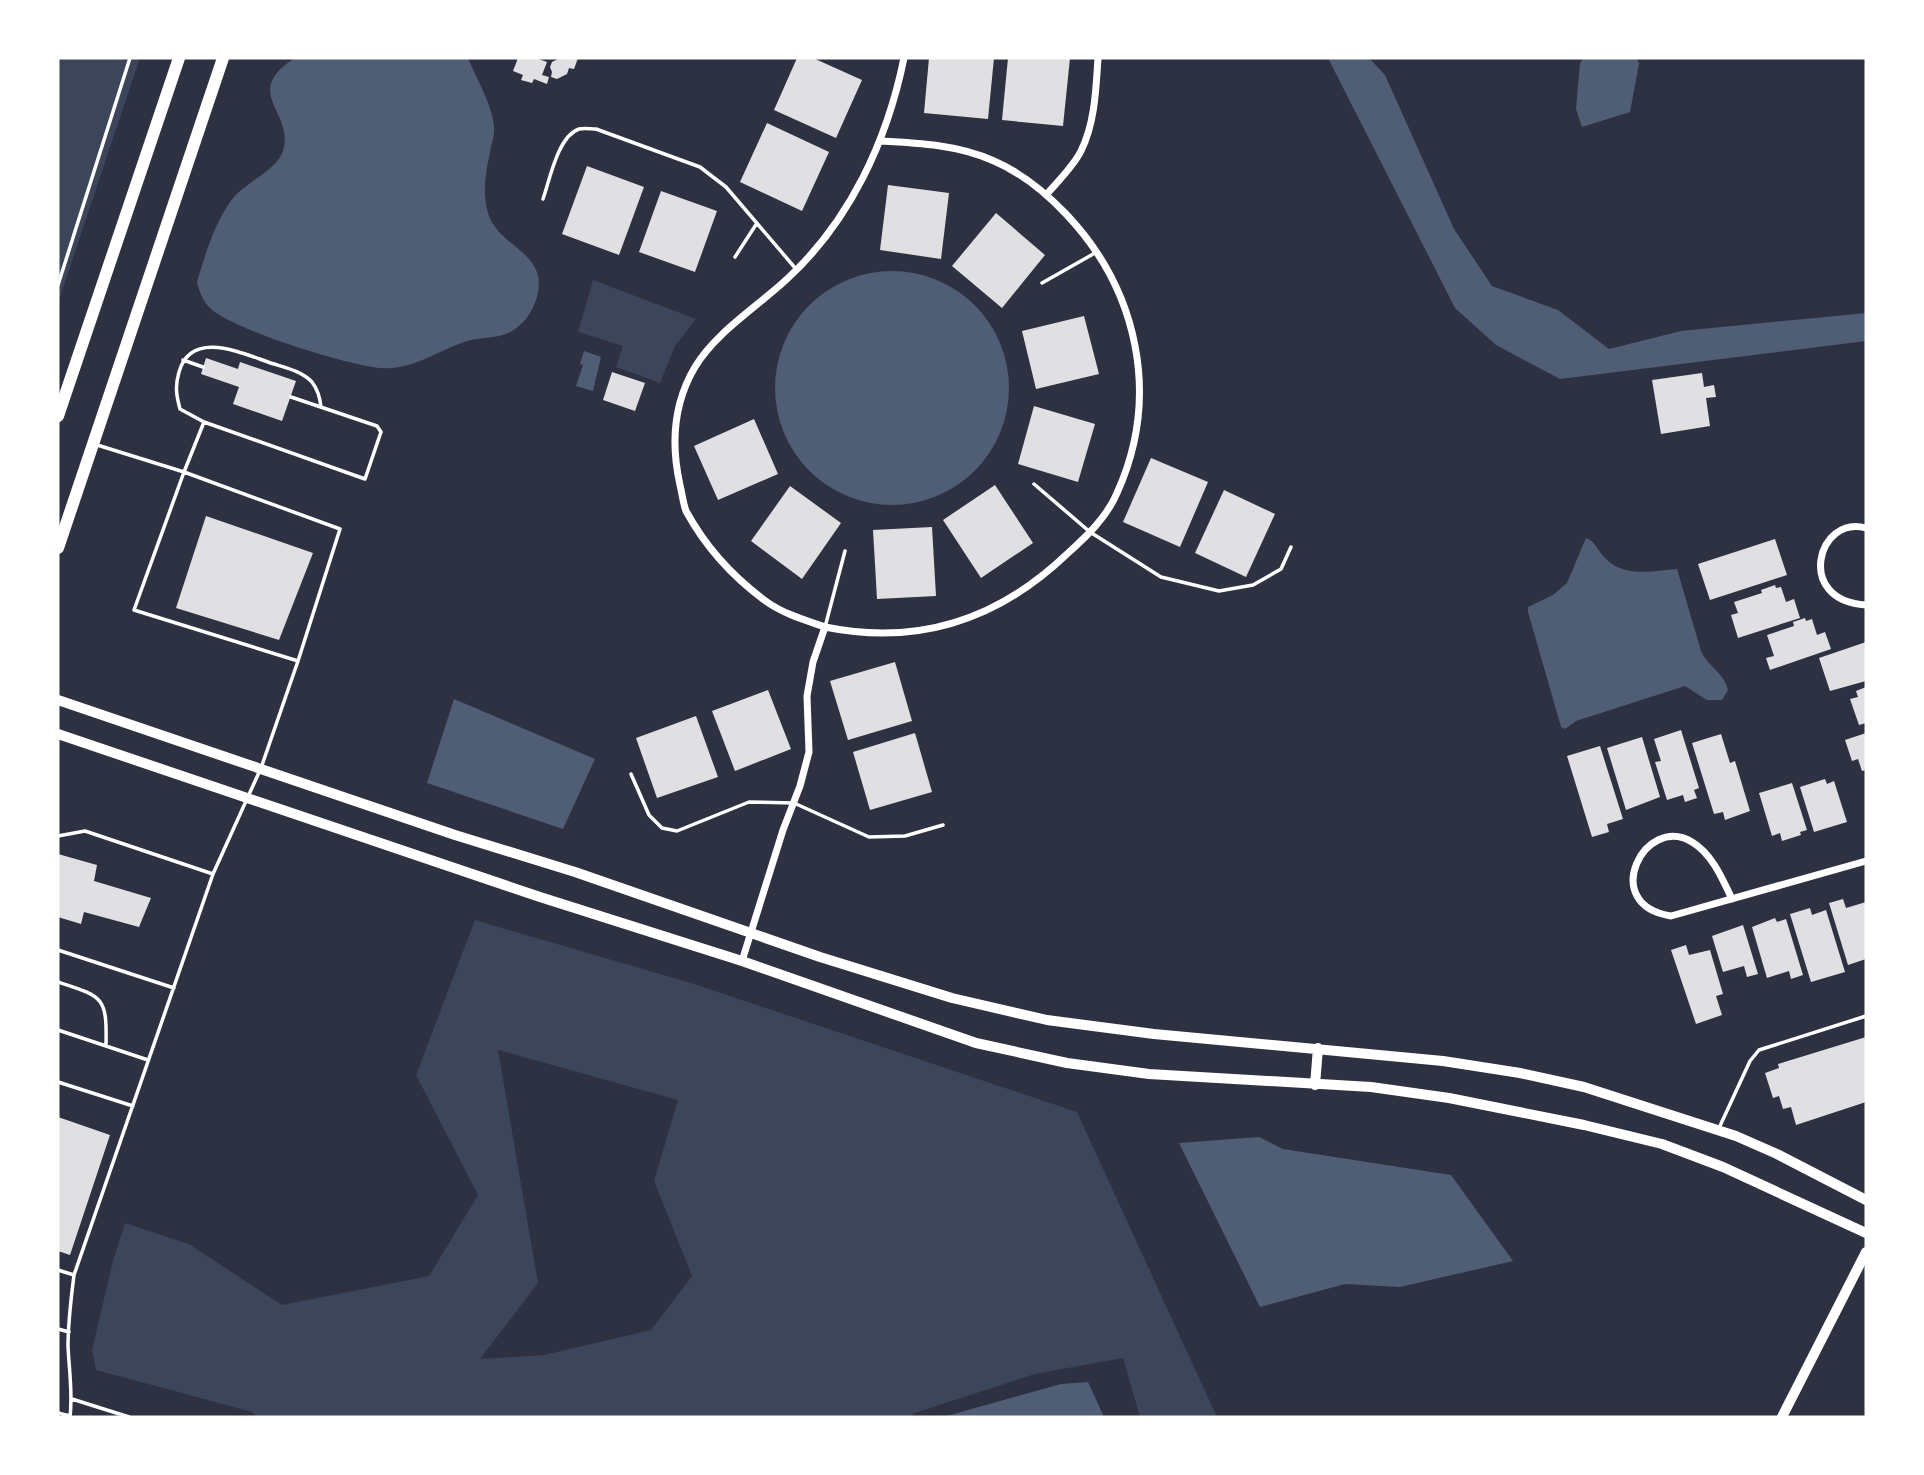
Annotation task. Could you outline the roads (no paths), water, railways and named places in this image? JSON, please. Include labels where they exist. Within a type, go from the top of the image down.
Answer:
[{"type":"main road","points":[[58,416],[179,58]]},
{"type":"main road","points":[[58,548],[223,58]]},
{"type":"street","points":[[880,141],[954,148],[994,161],[1031,181],[1086,234],[1111,273],[1130,318],[1137,356],[1139,409],[1133,449],[1116,495],[1090,533],[1054,567],[1020,594],[976,616],[936,628],[895,634],[855,633],[825,627],[790,615],[766,602],[713,553],[685,509],[676,468],[673,436],[683,392],[696,366],[722,336],[813,253],[863,179],[880,141],[898,88],[904,58]]},
{"type":"street","points":[[1046,195],[1080,154],[1087,137],[1098,58]]},
{"type":"street","points":[[1866,528],[1862,526],[1841,529],[1821,554],[1820,569],[1825,586],[1834,595],[1853,604],[1866,604]]},
{"type":"street","points":[[742,961],[809,752],[807,696],[813,662],[825,627]]},
{"type":"street","points":[[58,700],[455,835],[575,872],[750,933],[952,998],[1046,1020],[1154,1034],[1443,1061],[1520,1073],[1584,1087],[1718,1130],[1777,1154],[1866,1200]]},
{"type":"street","points":[[58,734],[540,897],[742,961],[976,1043],[1067,1063],[1149,1074],[1371,1087],[1449,1098],[1662,1144],[1723,1167],[1866,1233]]},
{"type":"street","points":[[1731,899],[1713,863],[1692,842],[1683,838],[1664,838],[1637,858],[1633,871],[1639,898],[1649,909],[1660,914],[1679,915],[1866,861]]},
{"type":"street","points":[[1315,1085],[1318,1048]]},
{"type":"street","points":[[1782,1417],[1866,1252]]},
{"type":"lane","points":[[543,199],[562,144],[581,128],[596,129],[700,167],[726,187],[796,269]]},
{"type":"lane","points":[[735,257],[757,223]]},
{"type":"lane","points":[[1042,284],[1097,252]]},
{"type":"lane","points":[[290,397],[377,426],[381,432],[365,480],[204,422],[180,409],[175,388],[183,360],[194,350],[210,347],[240,352],[299,372],[311,381],[319,394],[321,407]]},
{"type":"lane","points":[[183,360],[203,367]]},
{"type":"lane","points":[[204,422],[134,610],[298,661]]},
{"type":"lane","points":[[58,1413],[70,1417],[72,1399],[69,1306],[75,1275],[213,874],[261,768],[340,529],[184,472],[92,443]]},
{"type":"lane","points":[[1034,484],[1090,533],[1161,577],[1219,591],[1253,585],[1282,569],[1291,547]]},
{"type":"lane","points":[[825,627],[845,551]]},
{"type":"lane","points":[[631,774],[649,815],[662,828],[677,831],[749,802],[794,803],[869,836],[905,836],[943,825]]},
{"type":"lane","points":[[58,836],[85,831],[213,874]]},
{"type":"lane","points":[[58,950],[174,988]]},
{"type":"lane","points":[[58,982],[98,998],[106,1010],[106,1046]]},
{"type":"lane","points":[[1718,1130],[1750,1061],[1759,1050],[1866,1016]]},
{"type":"lane","points":[[58,1030],[148,1060]]},
{"type":"lane","points":[[58,1082],[132,1106]]},
{"type":"lane","points":[[58,1270],[75,1275]]},
{"type":"lane","points":[[58,1329],[69,1332]]},
{"type":"lane","points":[[72,1399],[129,1417]]}]
